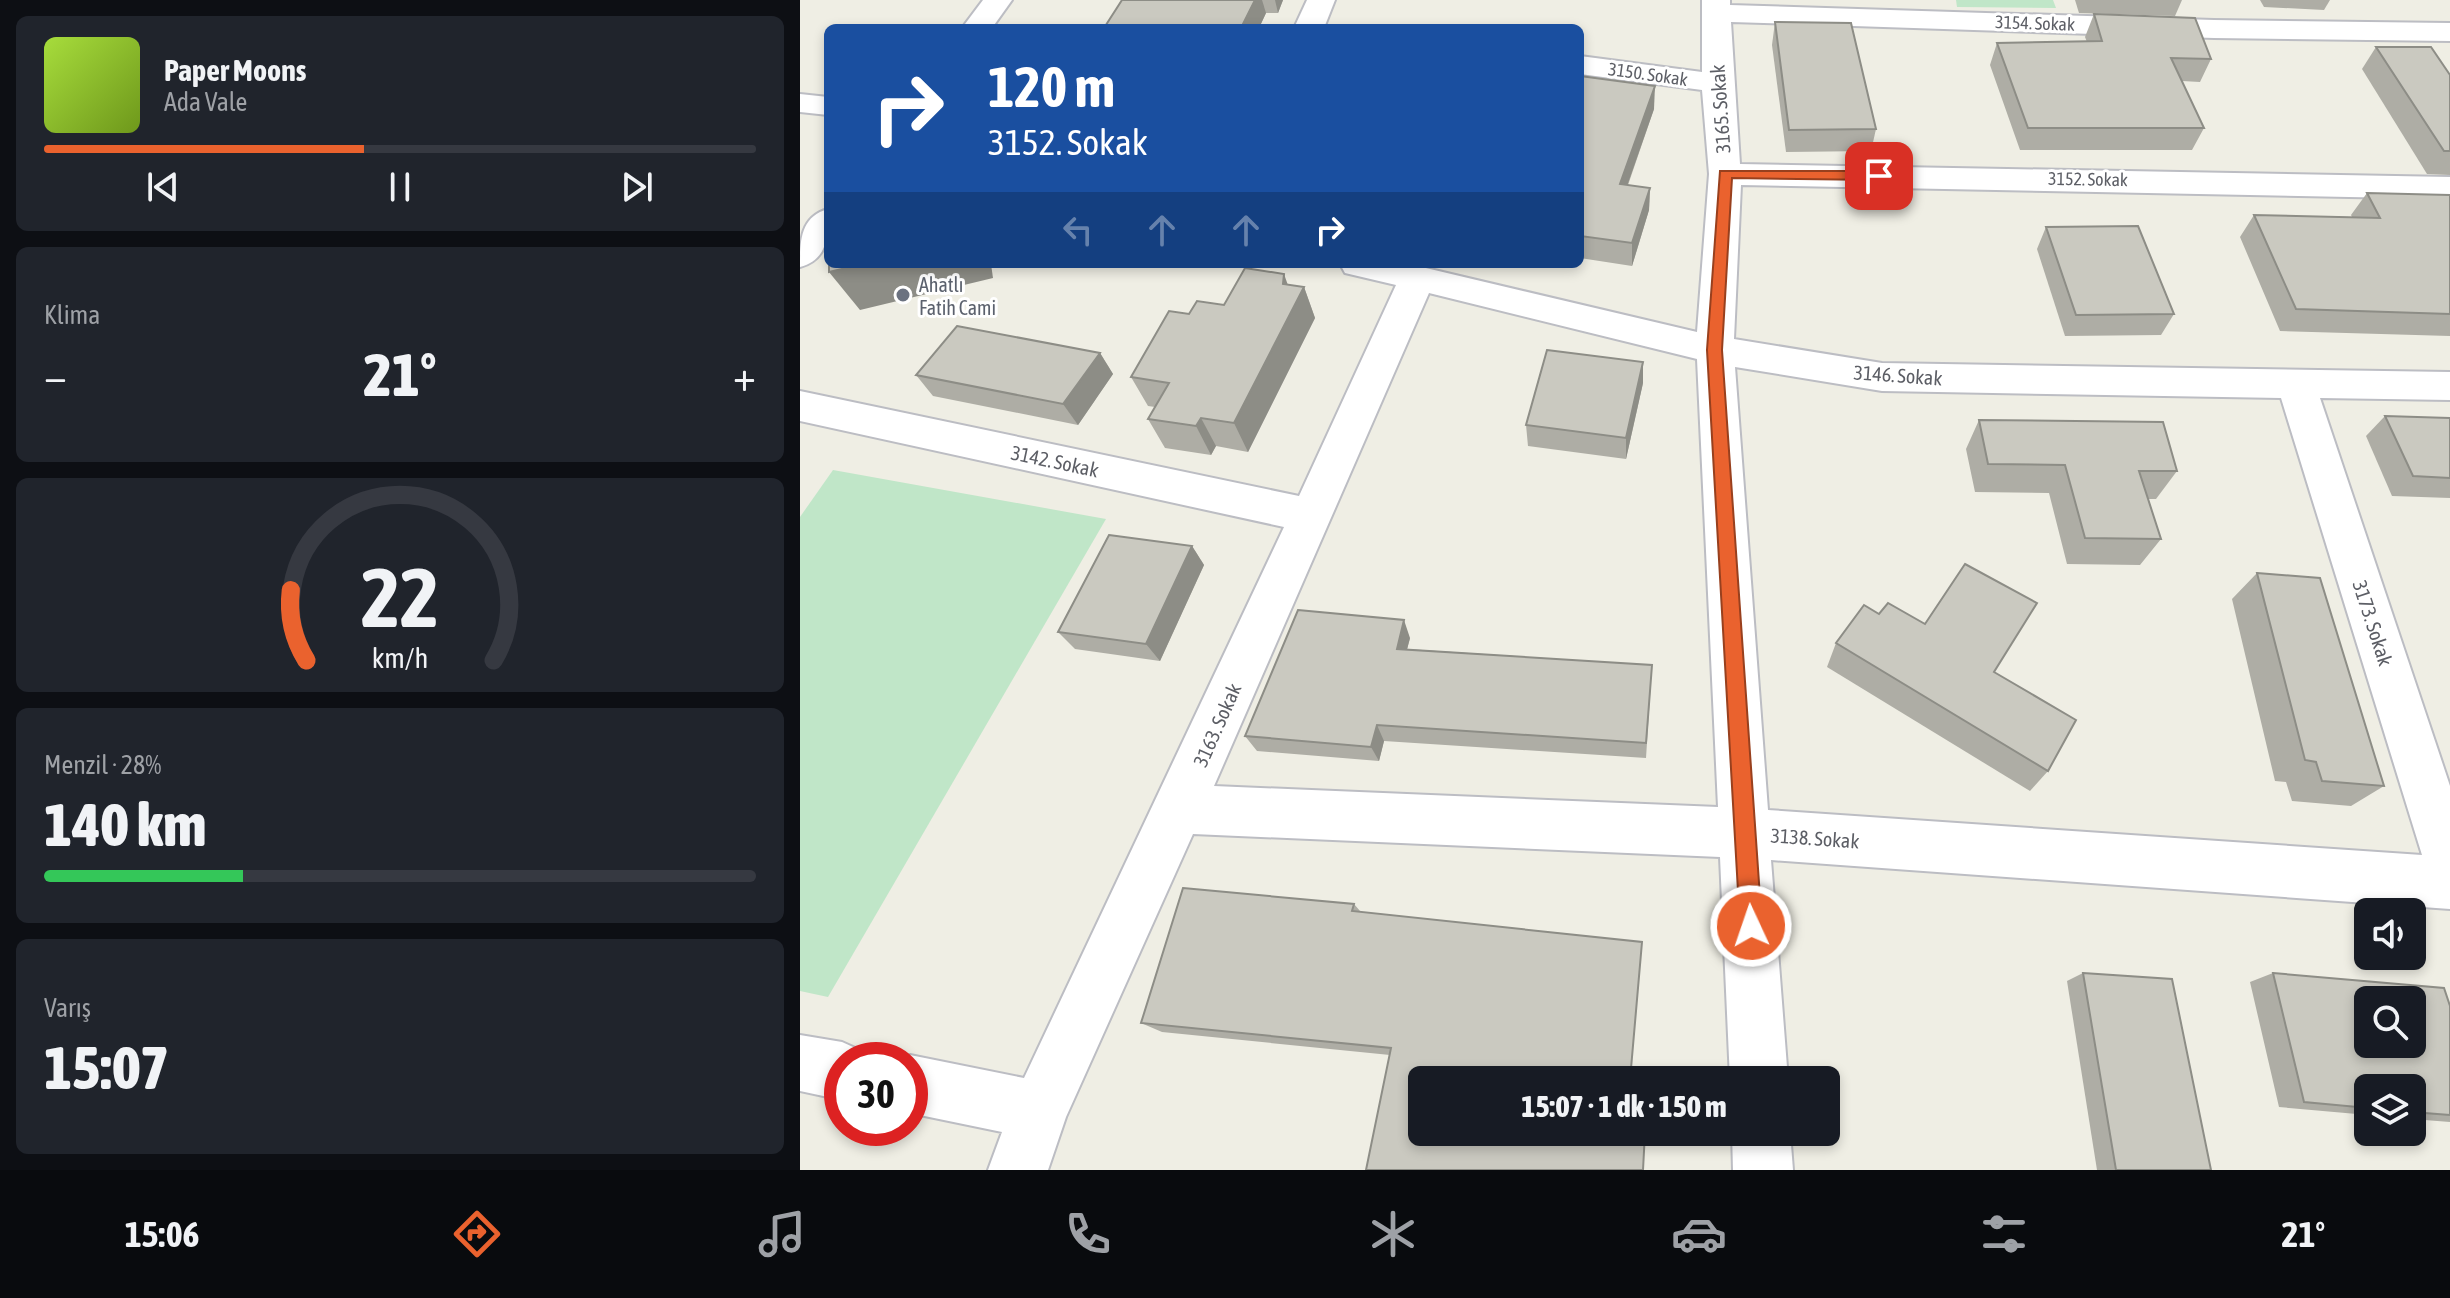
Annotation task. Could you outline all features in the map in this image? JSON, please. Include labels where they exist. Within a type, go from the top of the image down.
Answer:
[{"type":"street","points":[[980,24],[998,0]]},
{"type":"street","points":[[1310,24],[1321,0]]},
{"type":"street","points":[[2203,0],[2214,29]]},
{"type":"street","name":"3154. Sokak","points":[[1716,6],[1928,9],[2214,29],[2450,32]]},
{"type":"street","name":"3165. Sokak","points":[[1716,6],[1717,83],[1725,174],[1715,350],[1758,1066]]},
{"type":"street","name":"3150. Sokak","points":[[1584,66],[1717,83]]},
{"type":"street","points":[[800,103],[824,106]]},
{"type":"street","name":"3152. Sokak","points":[[1725,174],[2450,188]]},
{"type":"street","points":[[800,255],[824,225]]},
{"type":"street","name":"3146. Sokak","points":[[1374,268],[1715,350],[1882,377],[2450,386]]},
{"type":"street","name":"3163. Sokak","points":[[1018,1170],[1039,1110],[1179,809],[1417,279]]},
{"type":"street","name":"3173. Sokak","points":[[2296,385],[2450,862]]},
{"type":"street","name":"3142. Sokak","points":[[800,406],[1310,515]]},
{"type":"street","name":"3138. Sokak","points":[[1179,809],[1746,833],[2450,883]]},
{"type":"street","points":[[800,1063],[824,1068]]},
{"type":"street","points":[[928,1088],[1039,1110]]},
{"type":"street","points":[[1762,1146],[1763,1170]]},
{"type":"green space","points":[[1956,0],[2053,0],[2056,8],[1957,7]]},
{"type":"green space","points":[[833,470],[1106,519],[828,997],[800,991],[800,517]]},
{"type":"building","points":[[1122,0],[1255,0],[1243,24],[1107,24]]},
{"type":"building","points":[[2094,14],[2195,18],[2211,59],[2171,58],[2204,128],[2028,128],[1997,43],[2102,41]]},
{"type":"building","points":[[1775,22],[1851,23],[1876,129],[1789,130]]},
{"type":"building","points":[[2376,47],[2431,47],[2450,75],[2450,151],[2444,151]]},
{"type":"building","points":[[1584,77],[1655,86],[1620,184],[1650,188],[1632,243],[1584,237]]},
{"type":"building","points":[[2367,193],[2450,195],[2450,314],[2296,309],[2254,215],[2380,218]]},
{"type":"building","points":[[2138,226],[2174,314],[2076,315],[2046,227]]},
{"type":"building","points":[[1245,268],[1284,274],[1283,284],[1304,287],[1234,423],[1201,418],[1196,426],[1148,419],[1169,383],[1131,377],[1169,311],[1189,314],[1197,301],[1224,305]]},
{"type":"building","points":[[957,326],[1100,353],[1063,404],[916,375]]},
{"type":"building","points":[[1547,350],[1643,362],[1626,438],[1526,425]]},
{"type":"building","points":[[2385,416],[2450,418],[2450,478],[2413,476]]},
{"type":"building","points":[[1979,420],[2163,422],[2177,471],[2139,471],[2161,539],[2085,538],[2065,465],[1988,464]]},
{"type":"building","points":[[1109,535],[1192,546],[1146,644],[1058,632]]},
{"type":"building","points":[[1965,564],[2037,603],[1994,672],[2076,720],[2048,771],[1836,643],[1864,605],[1879,614],[1888,603],[1925,624]]},
{"type":"building","points":[[2257,573],[2320,578],[2384,786],[2322,781],[2316,762],[2305,760]]},
{"type":"building","points":[[1298,610],[1404,620],[1397,649],[1652,665],[1646,743],[1377,725],[1371,747],[1245,736]]},
{"type":"building","points":[[1183,888],[1354,904],[1352,911],[1642,942],[1631,1066],[1408,1066],[1408,1146],[1644,1146],[1643,1170],[1366,1170],[1391,1048],[1141,1023]]},
{"type":"building","points":[[2083,973],[2172,979],[2211,1170],[2116,1170]]},
{"type":"building","points":[[2273,973],[2421,986],[2354,986],[2354,1058],[2426,1058],[2426,986],[2444,988],[2450,1006],[2450,1115],[2426,1113],[2426,1074],[2354,1074],[2354,1107],[2304,1102]]},
{"type":"place","name":"Ahatlı Fatih Cami","points":[[903,295]]},
{"type":"route","points":[[1751,926],[1715,350],[1725,174],[1879,176]]}]
